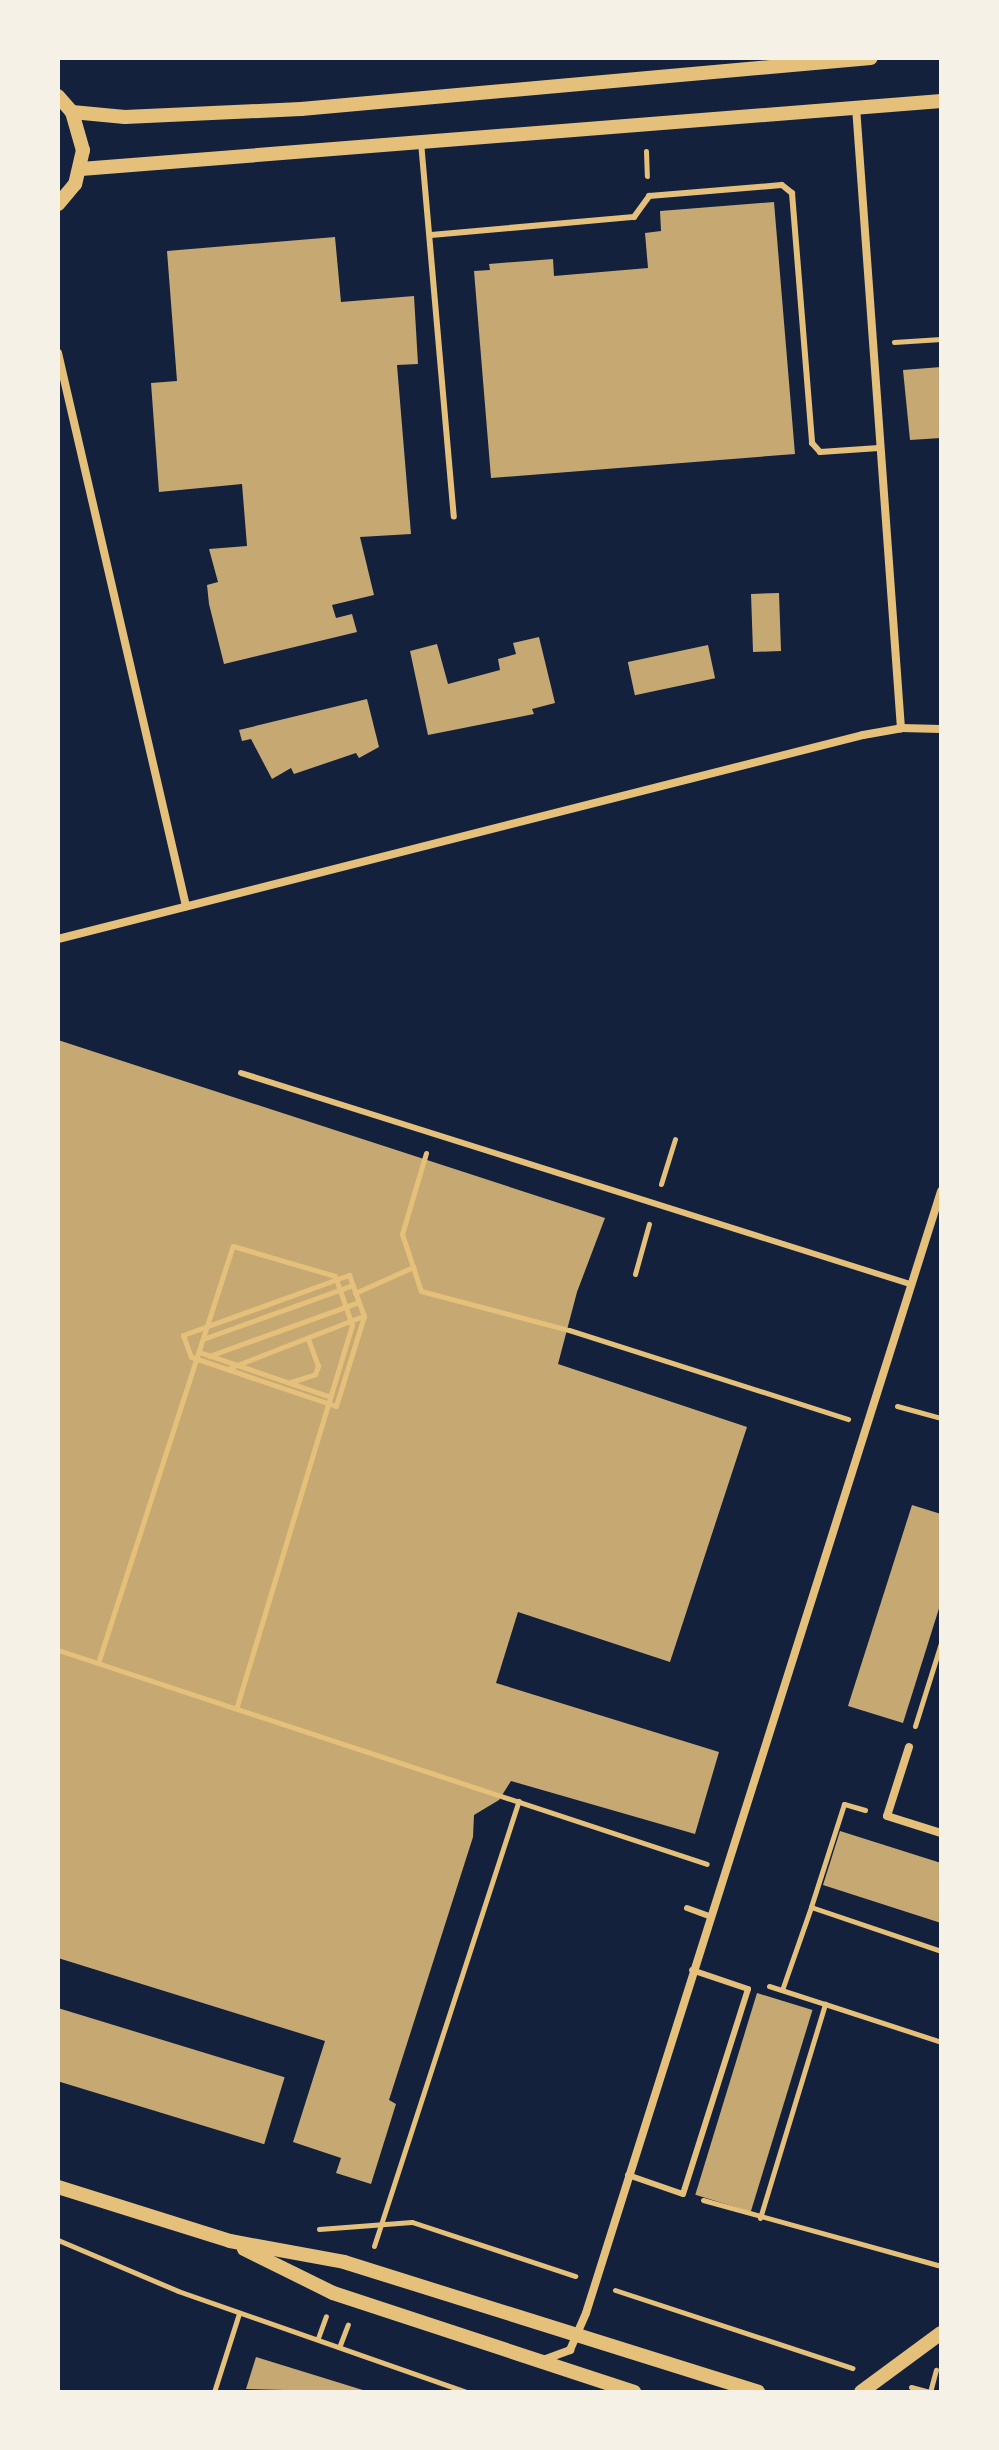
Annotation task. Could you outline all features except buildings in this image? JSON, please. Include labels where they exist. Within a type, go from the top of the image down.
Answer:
[{"type":"street","points":[[72,112],[125,117],[301,109],[871,58]]},
{"type":"street","points":[[58,96],[72,112],[80,130],[81,169],[58,204]]},
{"type":"street","points":[[81,169],[856,105],[941,101]]},
{"type":"street","points":[[856,105],[901,728]]},
{"type":"street","points":[[58,353],[186,906]]},
{"type":"street","points":[[58,939],[901,728],[941,729]]},
{"type":"street","points":[[541,2360],[563,2355],[578,2337],[691,1970],[941,1191]]},
{"type":"street","points":[[909,1747],[887,1816],[941,1833]]},
{"type":"street","points":[[58,2187],[230,2241],[344,2262],[758,2392]]},
{"type":"street","points":[[230,2241],[333,2293],[634,2392]]},
{"type":"street","points":[[861,2392],[941,2333]]},
{"type":"lane","points":[[421,142],[454,517]]},
{"type":"lane","points":[[431,235],[634,217],[649,196],[782,185],[792,193],[812,443],[820,452],[879,448]]},
{"type":"lane","points":[[241,1073],[432,1136],[910,1284]]},
{"type":"lane","points":[[687,1908],[709,1916]]},
{"type":"lane","points":[[628,2175],[683,2194],[748,1989],[691,1970]]},
{"type":"path","points":[[643,122],[649,196]]},
{"type":"path","points":[[872,344],[941,339]]},
{"type":"path","points":[[432,1136],[402,1234],[421,1291],[569,1330],[864,1424]]},
{"type":"path","points":[[98,1663],[233,1246],[335,1276],[352,1325],[237,1707]]},
{"type":"path","points":[[355,1293],[413,1267]]},
{"type":"path","points":[[349,1275],[355,1293],[364,1316],[336,1406],[191,1357],[183,1335],[349,1275]]},
{"type":"path","points":[[203,1339],[353,1285]]},
{"type":"path","points":[[209,1356],[359,1302]]},
{"type":"path","points":[[225,1370],[364,1316]]},
{"type":"path","points":[[290,1383],[315,1374],[318,1366],[308,1338]]},
{"type":"path","points":[[199,1352],[331,1397]]},
{"type":"path","points":[[873,1399],[941,1418]]},
{"type":"path","points":[[909,1747],[941,1643]]},
{"type":"path","points":[[58,1650],[723,1869]]},
{"type":"path","points":[[390,2202],[519,1801]]},
{"type":"path","points":[[782,1990],[844,1804],[887,1816]]},
{"type":"path","points":[[811,1907],[941,1951]]},
{"type":"path","points":[[748,1989],[760,1983],[941,2042]]},
{"type":"path","points":[[760,2218],[825,2004]]},
{"type":"path","points":[[683,2194],[760,2218],[941,2266]]},
{"type":"path","points":[[309,2230],[412,2222],[881,2378]]},
{"type":"path","points":[[58,2240],[239,2313],[467,2392]]},
{"type":"path","points":[[214,2392],[239,2313]]}]
